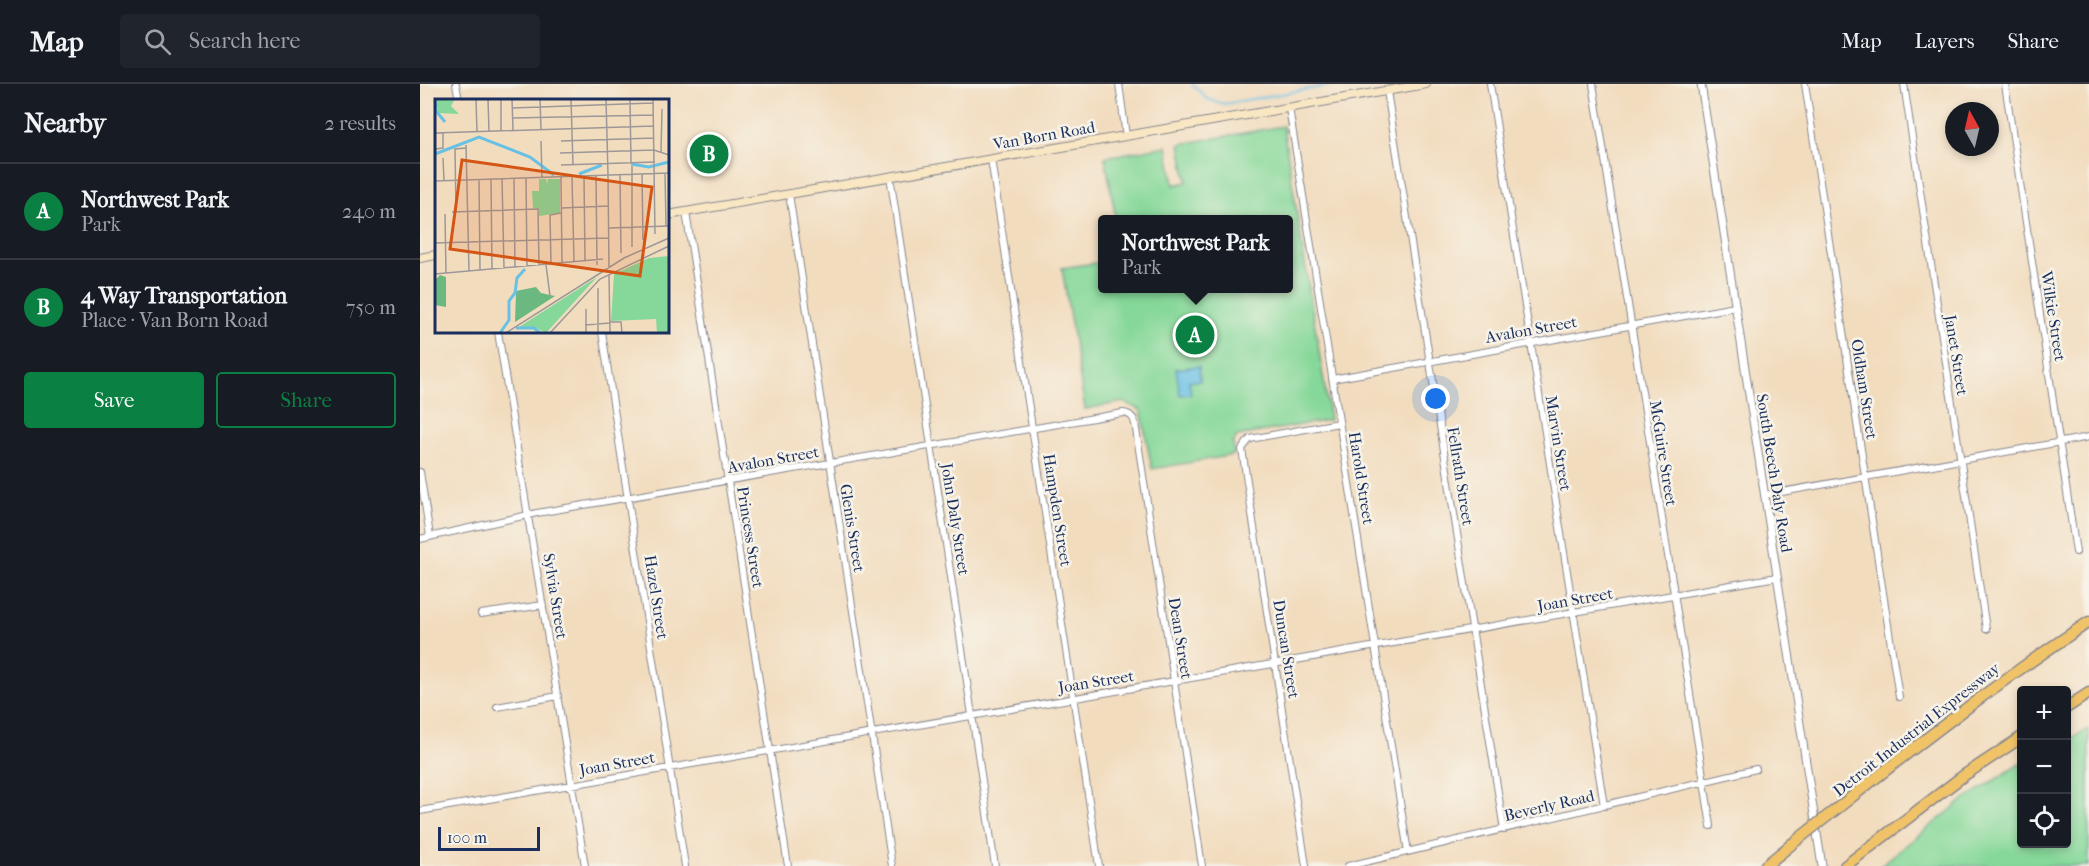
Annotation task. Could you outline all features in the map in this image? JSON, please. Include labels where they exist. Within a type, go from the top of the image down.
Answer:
[{"type":"highway","name":"Detroit Industrial Expressway","points":[[1765,866],[1943,724],[2089,622]]},
{"type":"highway","points":[[2071,705],[2089,693]]},
{"type":"highway","points":[[1845,866],[1963,776],[2017,739]]},
{"type":"main road","name":"Van Born Road","points":[[669,215],[1426,84]]},
{"type":"main road","points":[[420,258],[435,255]]},
{"type":"street","points":[[456,84],[459,99]]},
{"type":"street","points":[[1119,84],[1126,136]]},
{"type":"street","name":"Marvin Street","points":[[1490,84],[1529,343],[1604,806]]},
{"type":"street","name":"McGuire Street","points":[[1593,84],[1711,826]]},
{"type":"street","name":"South Beech Daly Road","points":[[1701,84],[1822,866]]},
{"type":"street","name":"Oldham Street","points":[[1805,84],[1899,697]]},
{"type":"street","name":"Janet Street","points":[[1904,84],[1986,629]]},
{"type":"street","name":"Wilkie Street","points":[[2005,84],[2076,552]]},
{"type":"street","name":"Fellrath Street","points":[[1387,91],[1504,830]]},
{"type":"street","name":"Harold Street","points":[[1289,108],[1408,852]]},
{"type":"street","name":"Hampden Street","points":[[991,159],[1099,866]]},
{"type":"street","name":"John Daly Street","points":[[890,176],[995,866]]},
{"type":"street","name":"Glenis Street","points":[[789,194],[892,866]]},
{"type":"street","name":"Princess Street","points":[[687,212],[788,866]]},
{"type":"street","name":"Avalon Street","points":[[1332,379],[1736,307]]},
{"type":"street","name":"Sylvia Street","points":[[498,333],[585,866]]},
{"type":"street","name":"Hazel Street","points":[[603,333],[685,866]]},
{"type":"street","name":"Avalon Street","points":[[420,539],[529,515],[729,480],[1123,413],[1131,415]]},
{"type":"street","name":"Dean Street","points":[[1131,415],[1137,436],[1202,866]]},
{"type":"street","name":"Duncan Street","points":[[1306,866],[1242,449],[1250,439],[1339,423]]},
{"type":"street","points":[[1765,495],[2089,437]]},
{"type":"street","points":[[420,472],[430,537]]},
{"type":"street","name":"Joan Street","points":[[420,811],[1376,648],[1777,577]]},
{"type":"street","points":[[480,614],[543,605]]},
{"type":"street","points":[[497,707],[558,696]]},
{"type":"street","name":"Beverly Road","points":[[1348,866],[1705,783],[1756,769]]},
{"type":"green space","points":[[1283,126],[1330,420],[1237,436],[1233,443],[1234,455],[1152,469],[1141,410],[1123,402],[1085,409],[1062,268],[1098,263],[1098,293],[1293,293],[1293,215],[1115,215],[1105,157],[1167,146],[1174,185],[1187,182],[1180,144]]},
{"type":"green space","points":[[2089,729],[2089,866],[1880,866],[1962,801],[2017,766],[2017,848],[2071,848],[2071,738]]},
{"type":"water","points":[[1199,366],[1200,381],[1189,381],[1191,394],[1180,395],[1176,369]]},
{"type":"waterway","points":[[1192,84],[1207,99],[1224,104],[1338,84]]},
{"type":"place","name":"4 Way Transportation","points":[[709,154]]},
{"type":"place","name":"Northwest Park","points":[[1195,335]]}]
